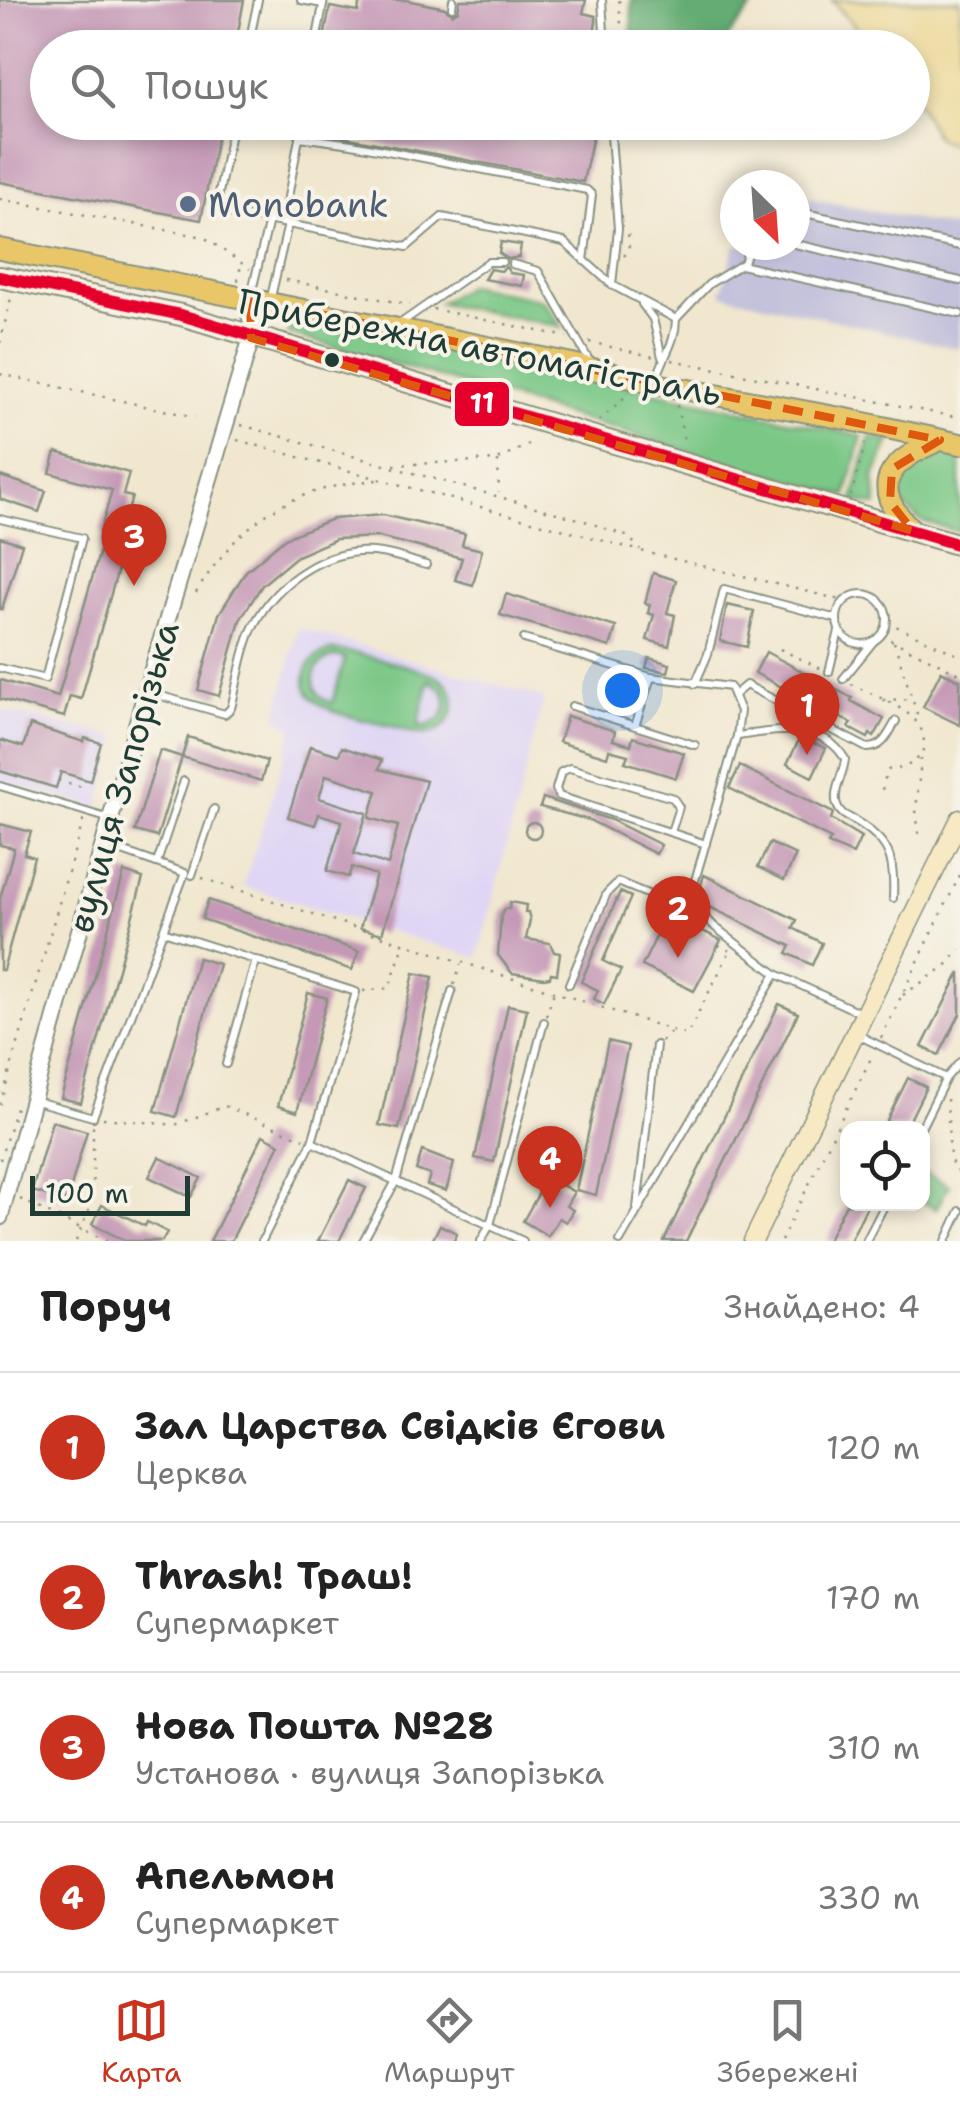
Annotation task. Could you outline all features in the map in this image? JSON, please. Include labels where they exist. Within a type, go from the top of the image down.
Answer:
[{"type":"main road","name":"Прибережна автомагістраль","points":[[0,249],[393,328],[646,386],[846,418],[950,442]]},
{"type":"main road","name":"Прибережна автомагістраль","points":[[0,277],[181,315],[960,545]]},
{"type":"main road","points":[[913,531],[890,502],[892,469],[908,454],[950,442]]},
{"type":"main road","points":[[752,1241],[960,819]]},
{"type":"street","name":"вулиця Запорізька","points":[[0,1217],[146,691],[251,338],[254,326],[248,310],[260,302]]},
{"type":"lane","points":[[252,30],[258,0]]},
{"type":"lane","points":[[301,0],[324,2],[319,30]]},
{"type":"lane","points":[[602,0],[604,30]]},
{"type":"lane","points":[[229,140],[217,203],[225,212],[407,247],[442,217],[564,242],[612,285],[676,319]]},
{"type":"lane","points":[[260,302],[275,278],[288,224],[285,214],[299,140]]},
{"type":"lane","points":[[317,140],[587,190],[592,195],[584,261]]},
{"type":"lane","points":[[611,140],[618,229],[612,285]]},
{"type":"lane","points":[[269,220],[285,214]]},
{"type":"lane","points":[[810,214],[960,246]]},
{"type":"lane","points":[[260,302],[256,274],[269,220]]},
{"type":"lane","points":[[810,247],[960,281]]},
{"type":"lane","points":[[646,386],[676,335],[676,319],[709,284],[743,260]]},
{"type":"lane","points":[[393,328],[488,262],[502,262]]},
{"type":"lane","points":[[512,264],[538,272],[596,372]]},
{"type":"lane","points":[[741,265],[960,314]]},
{"type":"lane","points":[[642,304],[653,319],[663,358]]},
{"type":"lane","points":[[0,519],[82,538],[45,679],[0,668]]},
{"type":"lane","points":[[146,691],[225,714],[231,708],[252,628],[274,594],[307,569],[343,554],[379,552],[426,565]]},
{"type":"lane","points":[[695,684],[708,654],[724,588],[837,619]]},
{"type":"lane","points":[[829,672],[839,630],[837,619],[845,600],[870,596],[883,606],[887,622],[843,680]]},
{"type":"lane","points":[[839,630],[854,643],[878,638]]},
{"type":"lane","points":[[524,639],[651,677],[730,687],[740,711],[737,736],[690,894],[692,906],[776,974],[864,1014]]},
{"type":"lane","points":[[635,726],[651,677]]},
{"type":"lane","points":[[734,695],[746,685],[872,748],[883,742],[896,721]]},
{"type":"lane","points":[[572,706],[695,745]]},
{"type":"lane","points":[[737,736],[802,728],[838,748],[845,759],[835,801],[841,813],[879,838],[888,851],[893,870],[892,898]]},
{"type":"lane","points":[[671,832],[679,807],[673,798],[570,768],[562,772],[556,789],[560,796],[706,844]]},
{"type":"lane","points":[[157,863],[184,781]]},
{"type":"lane","points":[[0,786],[111,820]]},
{"type":"lane","points":[[192,875],[214,809]]},
{"type":"lane","points":[[34,1100],[93,1118],[185,873],[104,844]]},
{"type":"lane","points":[[569,984],[607,893],[618,882],[679,907],[692,906]]},
{"type":"lane","points":[[163,931],[356,992],[312,1142],[262,1241]]},
{"type":"lane","points":[[226,1064],[256,960]]},
{"type":"lane","points":[[620,1241],[776,974]]},
{"type":"lane","points":[[363,1241],[396,1181],[452,991]]},
{"type":"lane","points":[[482,1241],[490,1226],[544,1022]]},
{"type":"lane","points":[[855,1034],[946,1078]]},
{"type":"lane","points":[[636,1214],[656,1045]]},
{"type":"lane","points":[[924,1121],[946,1078],[960,1062]]},
{"type":"lane","points":[[312,1142],[523,1241]]},
{"type":"lane","points":[[866,1241],[881,1211]]},
{"type":"lane","points":[[946,1241],[960,1211]]},
{"type":"path","points":[[619,0],[622,30]]},
{"type":"path","points":[[0,199],[204,237],[256,274]]},
{"type":"path","points":[[238,282],[241,263]]},
{"type":"path","points":[[275,278],[960,418]]},
{"type":"path","points":[[0,344],[11,298]]},
{"type":"path","points":[[0,374],[195,416]]},
{"type":"path","points":[[594,425],[646,386]]},
{"type":"path","points":[[675,395],[687,452]]},
{"type":"path","points":[[241,425],[629,536],[641,551]]},
{"type":"path","points":[[851,497],[868,430]]},
{"type":"path","points":[[237,440],[641,551],[845,600]]},
{"type":"path","points":[[387,466],[498,460],[529,444]]},
{"type":"path","points":[[498,460],[499,497]]},
{"type":"path","points":[[196,593],[220,554],[276,508],[348,483],[383,480]]},
{"type":"path","points":[[887,622],[960,656]]},
{"type":"path","points":[[878,638],[960,674]]},
{"type":"path","points":[[894,642],[926,738],[916,810],[919,834]]},
{"type":"path","points":[[780,648],[829,672]]},
{"type":"path","points":[[843,680],[920,722]]},
{"type":"path","points":[[880,700],[912,699]]},
{"type":"path","points":[[150,717],[161,720]]},
{"type":"path","points":[[881,794],[887,770],[906,766],[929,745]]},
{"type":"path","points":[[58,780],[82,787]]},
{"type":"path","points":[[0,1106],[86,812]]},
{"type":"path","points":[[192,875],[688,1034],[730,951]]},
{"type":"path","points":[[781,1241],[960,875]]},
{"type":"path","points":[[356,992],[389,988],[404,943]]},
{"type":"path","points":[[901,996],[946,966],[960,949]]},
{"type":"path","points":[[452,991],[462,962]]},
{"type":"path","points":[[544,1022],[554,992]]},
{"type":"path","points":[[656,1045],[674,1030]]},
{"type":"path","points":[[946,1078],[950,1160],[960,1174]]},
{"type":"path","points":[[76,1241],[93,1200],[93,1118],[175,1125],[225,1106],[312,1142]]},
{"type":"path","points":[[20,1199],[107,1241]]},
{"type":"highlighted area","points":[[250,300],[940,440],[892,469],[890,502],[913,531],[251,338]]},
{"type":"shaded area","points":[[810,198],[960,229],[960,349],[721,294],[731,260],[810,260]]},
{"type":"shaded area","points":[[298,628],[544,698],[478,958],[243,886],[293,730],[276,718]]},
{"type":"shaded area","points":[[0,710],[118,737],[99,808],[0,781]]},
{"type":"green space","points":[[631,0],[758,0],[734,30],[632,30]]},
{"type":"green space","points":[[469,285],[542,300],[562,327],[440,303]]},
{"type":"green space","points":[[291,315],[862,436],[846,496],[288,334]]},
{"type":"green space","points":[[870,437],[890,441],[874,477],[877,506],[853,501]]},
{"type":"green space","points":[[937,448],[960,453],[960,532],[921,521],[903,505],[898,482],[910,460]]},
{"type":"green space","points":[[335,650],[438,677],[451,690],[452,714],[441,728],[421,734],[323,706],[306,687],[306,673],[321,654]],"holes":[[[337,656],[345,658],[332,703],[317,692],[314,678],[321,664]],[[429,680],[443,690],[445,710],[432,724],[418,726]]]},
{"type":"green space","points":[[930,1176],[949,1185],[936,1209],[930,1206]]},
{"type":"sand","points":[[832,0],[960,0],[960,148],[938,139],[930,125],[930,30],[858,30]]},
{"type":"building","points":[[0,0],[244,0],[238,30],[30,30],[30,140],[217,140],[201,220],[0,182]]},
{"type":"building","points":[[360,0],[406,0],[445,8],[452,14],[458,10],[460,0],[586,0],[583,13],[596,16],[596,22],[594,30],[326,30],[330,7],[358,12]]},
{"type":"building","points":[[360,140],[592,140],[583,182]]},
{"type":"building","points":[[501,242],[521,245],[519,257],[508,259],[499,253]]},
{"type":"building","points":[[506,267],[510,273],[524,275],[522,286],[484,279],[490,269],[501,271]]},
{"type":"building","points":[[56,452],[129,473],[123,495],[132,497],[120,539],[126,541],[81,699],[70,696],[64,717],[0,699],[0,680],[58,697],[105,533],[100,532],[112,490],[50,473]]},
{"type":"building","points":[[0,476],[46,491],[39,512],[0,499]]},
{"type":"building","points":[[383,515],[465,534],[462,545],[482,550],[473,585],[455,580],[462,558],[379,537],[336,539],[297,556],[262,585],[240,620],[219,696],[198,690],[219,614],[246,571],[285,538],[332,519]]},
{"type":"building","points":[[0,537],[22,544],[2,609],[0,609]]},
{"type":"building","points":[[653,573],[676,580],[667,613],[675,615],[669,646],[647,640],[654,615],[648,613],[650,605],[645,603]]},
{"type":"building","points":[[506,594],[616,627],[610,647],[500,615]]},
{"type":"building","points":[[727,605],[754,611],[747,647],[720,641]]},
{"type":"building","points":[[766,652],[884,719],[874,737],[849,728],[851,723],[755,673]]},
{"type":"building","points":[[649,658],[670,664],[668,672],[646,668]]},
{"type":"building","points":[[941,671],[960,680],[960,725],[923,707]]},
{"type":"building","points":[[567,716],[615,731],[613,740],[631,745],[633,737],[684,753],[676,778],[625,762],[628,755],[609,750],[607,757],[559,742]]},
{"type":"building","points":[[30,725],[84,742],[85,738],[101,743],[90,781],[61,772],[56,788],[0,771],[0,740],[23,747]]},
{"type":"building","points":[[188,737],[267,761],[261,781],[182,757]]},
{"type":"building","points":[[800,738],[826,748],[812,777],[787,764]]},
{"type":"building","points":[[310,746],[339,755],[342,747],[382,760],[379,769],[426,781],[382,934],[360,928],[376,875],[352,867],[348,877],[327,871],[342,821],[319,814],[315,825],[288,817]],"holes":[[[326,775],[377,791],[369,818],[398,826],[388,865],[354,854],[367,813],[319,798]]]},
{"type":"building","points":[[160,750],[182,757],[157,837],[135,831]]},
{"type":"building","points":[[740,766],[833,813],[831,819],[861,837],[853,854],[729,788]]},
{"type":"building","points":[[543,798],[611,820],[661,845],[656,854],[589,820],[540,807]]},
{"type":"building","points":[[533,822],[541,830],[533,838],[525,830]]},
{"type":"building","points":[[0,824],[31,832],[24,854],[34,857],[3,970],[0,899],[14,848],[0,845]]},
{"type":"building","points":[[770,843],[796,855],[784,880],[758,867]]},
{"type":"building","points":[[124,872],[143,878],[81,1103],[61,1098]]},
{"type":"building","points":[[704,875],[797,920],[793,928],[822,943],[812,965],[787,953],[791,946],[699,902]]},
{"type":"building","points":[[620,892],[631,897],[603,961],[621,970],[604,1004],[594,999],[598,990],[581,982]]},
{"type":"building","points":[[208,900],[359,951],[352,970],[202,919]]},
{"type":"building","points":[[510,902],[526,905],[530,920],[526,939],[550,943],[554,952],[560,953],[557,974],[544,978],[512,973],[498,955],[501,916]]},
{"type":"building","points":[[678,919],[721,940],[694,991],[642,966],[658,933],[668,938]]},
{"type":"building","points":[[198,958],[219,964],[176,1117],[155,1111]]},
{"type":"building","points":[[960,972],[960,1014],[939,1055],[922,1047]]},
{"type":"building","points":[[414,973],[433,977],[399,1129],[379,1125]]},
{"type":"building","points":[[308,993],[327,998],[297,1112],[278,1106]]},
{"type":"building","points":[[779,1004],[798,1013],[686,1241],[664,1241]]},
{"type":"building","points":[[508,1005],[527,1009],[494,1162],[475,1158]]},
{"type":"building","points":[[608,1041],[628,1046],[596,1195],[576,1190]]},
{"type":"building","points":[[908,1078],[926,1087],[909,1121],[886,1121]]},
{"type":"building","points":[[52,1121],[87,1131],[67,1201],[32,1191]]},
{"type":"building","points":[[263,1135],[280,1144],[231,1241],[210,1241]]},
{"type":"building","points":[[422,1151],[454,1163],[446,1191],[427,1185],[430,1175],[416,1170]]},
{"type":"building","points":[[159,1157],[201,1178],[191,1197],[149,1177]]},
{"type":"building","points":[[548,1177],[574,1192],[566,1206],[573,1210],[566,1222],[559,1218],[548,1236],[523,1221]]},
{"type":"building","points":[[349,1180],[366,1188],[339,1241],[318,1241]]},
{"type":"building","points":[[102,1205],[167,1232],[162,1241],[126,1241],[92,1224]]},
{"type":"building","points":[[842,1211],[865,1211],[850,1241],[827,1241]]},
{"type":"building","points":[[440,1225],[457,1233],[454,1241],[432,1241]]},
{"type":"transit line","name":"11","points":[[0,277],[181,315],[960,545]]},
{"type":"place","name":"Monobank","points":[[188,204]]},
{"type":"place","name":"Нова Пошта №28","points":[[134,586]]},
{"type":"place","name":"Зал Царства Свідків Єгови","points":[[807,755]]},
{"type":"place","name":"Thrash! Траш!","points":[[678,958]]},
{"type":"place","name":"Апельмон","points":[[550,1208]]}]
